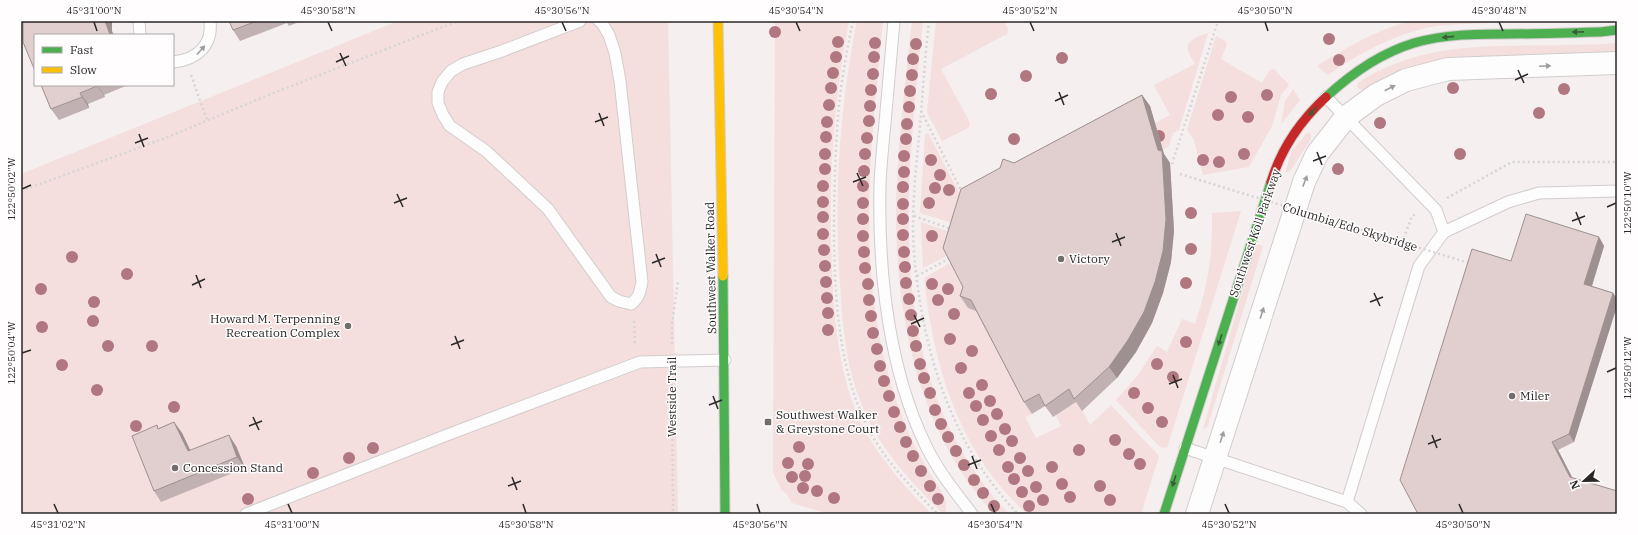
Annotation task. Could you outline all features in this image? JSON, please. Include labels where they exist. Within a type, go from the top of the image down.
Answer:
[{"type":"street","name":"Southwest Walker Road","points":[[718,21],[725,514]]},
{"type":"street","name":"Southwest Koll Parkway","points":[[1164,514],[1273,175],[1292,135],[1326,96],[1353,74],[1380,58],[1407,46],[1435,38],[1469,35],[1600,32],[1617,30]]},
{"type":"street","points":[[1196,514],[1304,182],[1317,154],[1346,116],[1376,95],[1406,80],[1448,69],[1617,63]]},
{"type":"lane","points":[[139,21],[140,34]]},
{"type":"lane","points":[[174,62],[185,61],[196,55],[205,46],[210,35],[210,21]]},
{"type":"lane","points":[[580,21],[502,51],[463,64],[451,71],[438,92],[438,104],[450,126],[486,151],[548,209],[611,297],[631,304],[637,300],[642,282],[624,106],[615,53],[609,35],[602,23],[599,21]]},
{"type":"lane","points":[[894,21],[880,183],[883,267],[890,322],[902,382],[918,428],[927,448],[941,471],[972,514]]},
{"type":"lane","points":[[1326,96],[1436,210],[1444,232]]},
{"type":"lane","points":[[1347,502],[1419,266],[1444,232],[1508,202],[1539,193],[1617,191]]},
{"type":"lane","points":[[246,514],[446,435],[640,362],[724,360]]},
{"type":"lane","points":[[1185,448],[1347,502],[1361,514]]},
{"type":"path","points":[[21,191],[168,137],[207,120],[458,21]]},
{"type":"path","points":[[853,21],[839,104],[836,154],[835,265],[841,339],[850,384],[870,431],[888,459],[902,477],[938,514]]},
{"type":"path","points":[[928,21],[916,163],[914,216],[914,252],[925,330],[933,363],[944,395],[960,431],[976,462],[998,494],[1018,514]]},
{"type":"path","points":[[1172,164],[1218,21]]},
{"type":"path","points":[[185,61],[207,120]]},
{"type":"path","points":[[921,111],[965,197]]},
{"type":"path","points":[[1402,243],[1412,216],[1512,162],[1617,162]]},
{"type":"path","name":"Columbia/Edo Skybridge","points":[[1180,174],[1475,265]]},
{"type":"path","points":[[1295,209],[1429,251]]},
{"type":"path","points":[[914,216],[954,229]]},
{"type":"path","points":[[917,276],[952,257]]},
{"type":"path","name":"Westside Trail","points":[[672,514],[672,324],[678,281]]},
{"type":"path","points":[[631,304],[635,329],[634,365]]},
{"type":"shaded area","name":"Howard M. Terpenning Recreation Complex","points":[[398,21],[668,21],[678,514],[21,514],[21,174]]},
{"type":"shaded area","points":[[775,21],[849,21],[839,82],[831,175],[832,268],[838,344],[846,382],[859,418],[866,432],[891,469],[932,514],[829,514],[792,503],[787,494],[780,489],[780,486],[773,473]]},
{"type":"shaded area","points":[[857,21],[883,21],[874,113],[869,205],[873,296],[880,342],[902,417],[927,470],[944,497],[946,502],[946,514],[943,514],[896,463],[877,435],[856,390],[846,350],[839,261],[839,158],[846,89]]},
{"type":"shaded area","points":[[912,21],[923,21],[911,151],[909,216],[911,280],[921,343],[939,403],[968,460],[1009,514],[994,514],[969,483],[948,450],[931,414],[918,377],[908,338],[901,299],[896,220],[896,195],[899,145]]},
{"type":"shaded area","points":[[936,21],[1004,21],[1008,29],[1007,34],[941,69],[969,121],[970,126],[942,141],[927,112]]},
{"type":"shaded area","points":[[1410,21],[1486,21],[1488,23],[1437,26],[1416,30],[1364,52],[1328,75],[1317,66],[1362,40]]},
{"type":"shaded area","points":[[1208,33],[1179,130],[1173,133],[1169,146],[1153,156],[1142,130],[1170,115],[1154,85],[1195,64],[1190,56],[1188,46],[1189,43],[1195,38]]},
{"type":"shaded area","points":[[1216,36],[1225,41],[1227,44],[1221,59],[1262,83],[1269,71],[1272,69],[1275,70],[1289,85],[1281,95],[1272,126],[1249,167],[1203,175],[1194,140],[1187,130]]},
{"type":"shaded area","points":[[1617,43],[1617,52],[1609,53],[1449,57],[1406,68],[1389,75],[1363,90],[1359,89],[1357,86],[1358,83],[1383,69],[1408,59],[1434,53],[1488,47]]},
{"type":"shaded area","points":[[1293,89],[1300,100],[1281,124],[1285,101]]},
{"type":"shaded area","points":[[1308,132],[1311,135],[1311,139],[1290,171],[1285,173],[1292,150]]},
{"type":"shaded area","points":[[928,133],[963,200],[956,224],[920,213],[925,135]]},
{"type":"shaded area","points":[[1241,211],[1167,448],[1160,447],[1116,400],[1138,375],[1157,346],[1167,352],[1182,319],[1195,324],[1209,270],[1212,243],[1212,213]]},
{"type":"shaded area","points":[[921,222],[953,233],[945,257],[923,268]]},
{"type":"shaded area","points":[[1256,244],[1263,246],[1208,425],[1203,429]]},
{"type":"shaded area","points":[[952,262],[983,313],[982,318],[1032,414],[1025,417],[1036,438],[1061,426],[1056,415],[1077,401],[1090,425],[1111,405],[1159,456],[1141,514],[1027,514],[1003,490],[983,463],[953,406],[935,343],[928,311],[924,278]]},
{"type":"building","points":[[23,21],[105,21],[110,34],[34,34],[34,69],[23,42]]},
{"type":"building","points":[[229,21],[257,21],[233,30]]},
{"type":"building","points":[[41,86],[97,86],[80,93],[82,97],[51,109]]},
{"type":"building","name":"Victory","points":[[1142,95],[1158,150],[1162,151],[1166,219],[1163,251],[1155,282],[1144,312],[1128,340],[1109,367],[1074,399],[1069,389],[1045,406],[1039,394],[1024,402],[971,300],[960,296],[963,287],[943,248],[961,189],[1000,168],[1003,159],[1014,163]]},
{"type":"building","name":"Miler","points":[[1526,214],[1599,237],[1584,284],[1613,293],[1569,434],[1552,442],[1570,477],[1617,491],[1617,514],[1418,514],[1400,480],[1472,249],[1511,261]]},
{"type":"building","points":[[174,422],[188,451],[229,435],[237,457],[154,491],[132,436],[157,425],[158,429]]},
{"type":"traffic: fast","points":[[1326,97],[1346,80],[1379,58],[1402,47],[1426,40],[1473,34],[1577,33],[1617,30]]},
{"type":"traffic: fast","points":[[1164,514],[1271,182]]},
{"type":"traffic: fast","points":[[723,276],[725,514]]},
{"type":"traffic: slow","points":[[718,21],[723,276]]},
{"type":"traffic: jam","points":[[1271,182],[1280,158],[1292,136],[1326,97]]},
{"type":"place","name":"Victory","points":[[1061,259]]},
{"type":"place","name":"Howard M. Terpenning Recreation Complex","points":[[348,326]]},
{"type":"place","name":"Miler","points":[[1512,396]]},
{"type":"place","name":"Southwest Walker & Greystone Court","points":[[768,422]]},
{"type":"place","name":"Concession Stand","points":[[175,468]]}]
